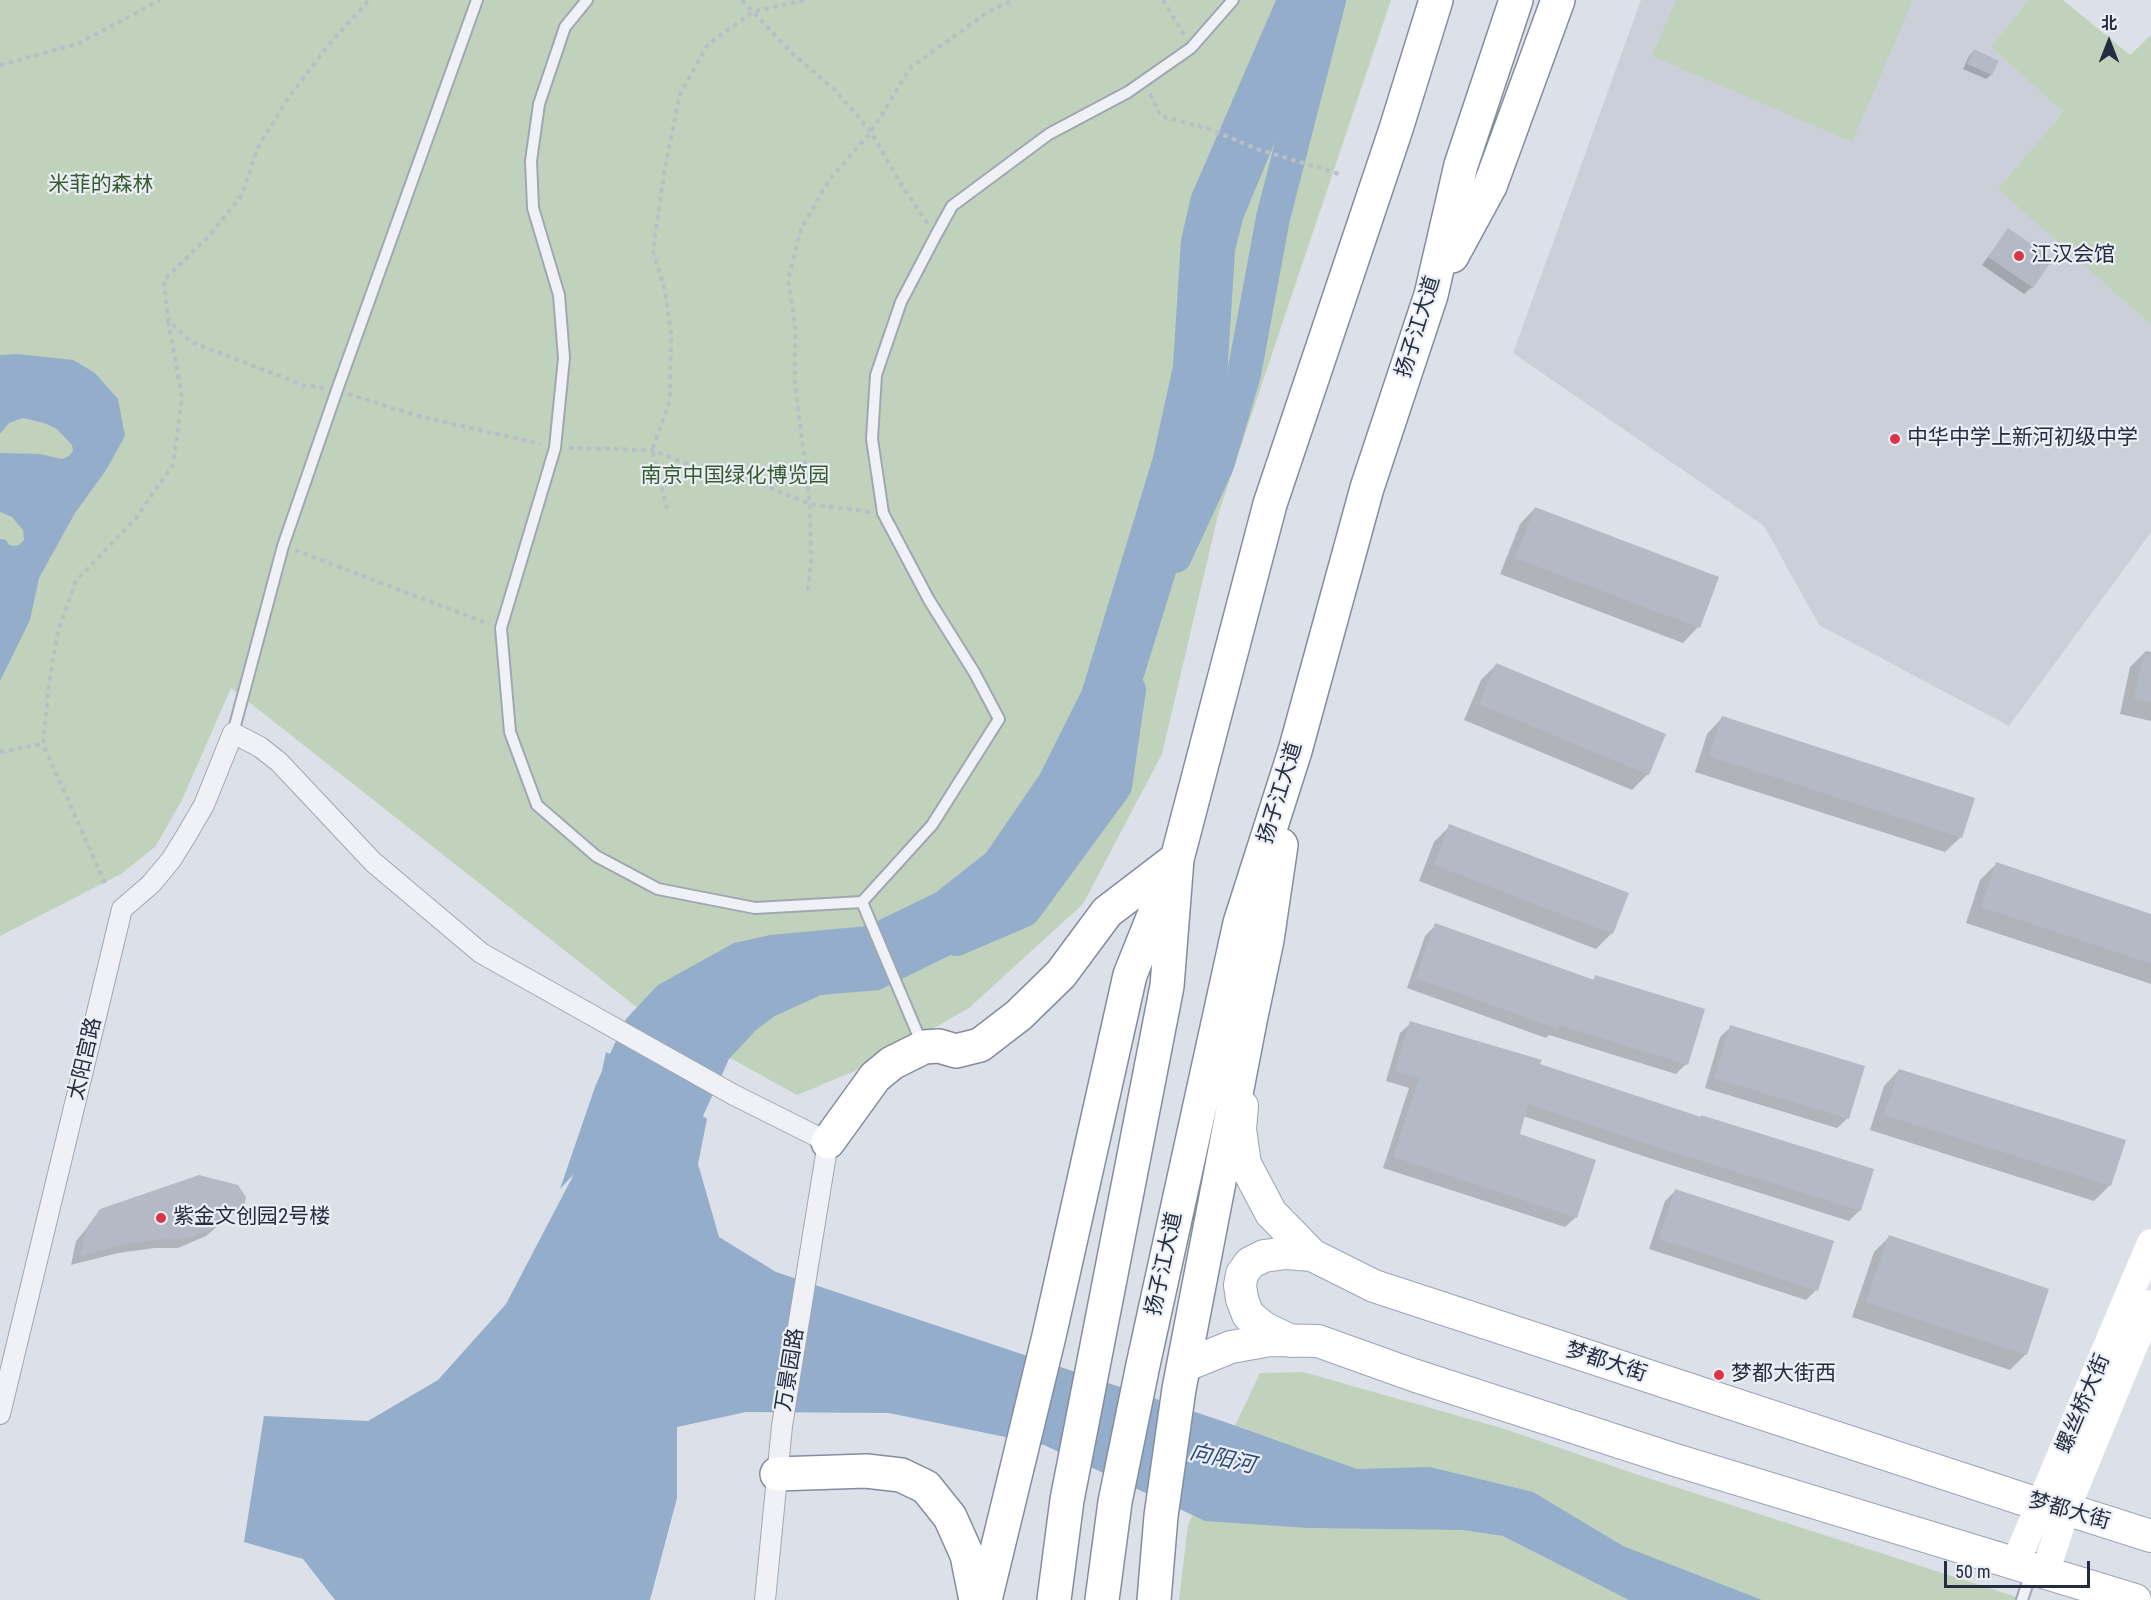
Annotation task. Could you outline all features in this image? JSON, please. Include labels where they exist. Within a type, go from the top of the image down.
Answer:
[{"type":"highway","points":[[985,1600],[1014,1487],[1130,975],[1177,859],[1270,504],[1396,129],[1436,0]]},
{"type":"highway","name":"扬子江大道","points":[[1102,1600],[1115,1502],[1240,923],[1295,750],[1367,488],[1431,295],[1461,165],[1516,0]]},
{"type":"highway","points":[[1431,295],[1490,186],[1558,0]]},
{"type":"highway","points":[[1154,1600],[1161,1516],[1181,1378],[1267,940],[1295,750]]},
{"type":"highway","points":[[828,1142],[875,1077],[892,1063],[924,1047],[939,1046],[956,1052],[980,1045],[1019,1015],[1061,974],[1107,912],[1177,859]]},
{"type":"highway","points":[[1054,1600],[1068,1500],[1095,1350],[1167,986],[1177,859]]},
{"type":"highway","points":[[777,1474],[866,1471],[901,1475],[926,1487],[950,1517],[967,1555],[976,1600]]},
{"type":"main road","name":"梦都大街","points":[[1250,1021],[1240,1129],[1245,1164],[1271,1213],[1312,1255],[1374,1286],[2054,1507],[2151,1536]]},
{"type":"main road","points":[[1291,1341],[1264,1328],[1248,1315],[1242,1299],[1240,1285],[1242,1274],[1250,1263],[1264,1256],[1286,1253],[1312,1255]]},
{"type":"main road","points":[[1181,1378],[1231,1347],[1270,1340],[1318,1341],[1650,1452],[2135,1600]]},
{"type":"street","points":[[233,733],[260,747],[279,762],[373,862],[481,953],[734,1095],[828,1142]]},
{"type":"street","name":"太阳宫路","points":[[0,1414],[122,909],[151,884],[171,860],[204,805],[233,733]]},
{"type":"street","name":"万景园路","points":[[765,1600],[782,1426],[828,1142]]},
{"type":"street","name":"螺丝桥大街","points":[[2031,1569],[2151,1243]]},
{"type":"street","name":"螺丝桥大街","points":[[2054,1507],[2151,1304]]},
{"type":"lane","points":[[233,733],[284,546],[337,390],[477,0]]},
{"type":"lane","points":[[587,0],[565,27],[539,105],[531,161],[533,208],[559,295],[564,358],[555,448],[501,628],[510,732],[537,805],[597,856],[658,889],[755,908],[862,902],[932,825],[999,719],[974,672],[929,600],[883,513],[872,439],[876,375],[901,302],[951,206],[1049,134],[1128,92],[1191,48],[1233,0]]},
{"type":"lane","points":[[862,902],[924,1047]]},
{"type":"lane","points":[[2022,1600],[2031,1569]]},
{"type":"path","points":[[0,65],[77,45],[160,0]]},
{"type":"path","points":[[105,883],[43,744],[49,683],[58,631],[76,581],[136,518],[173,465],[182,398],[168,320],[164,280],[210,235],[242,195],[258,147],[286,100],[326,48],[369,0]]},
{"type":"path","points":[[742,0],[792,53],[836,91],[871,132],[904,189],[936,235]]},
{"type":"path","points":[[667,509],[652,450],[670,400],[671,333],[665,290],[653,251],[665,167],[680,94],[708,45],[753,12],[805,0]]},
{"type":"path","points":[[808,590],[811,563],[810,504],[795,383],[795,324],[788,280],[801,229],[830,179],[871,132],[911,67],[988,12],[1014,0]]},
{"type":"path","points":[[1162,0],[1191,48]]},
{"type":"path","points":[[1150,94],[1161,116],[1212,130],[1257,149],[1339,174]]},
{"type":"path","points":[[168,320],[191,342],[303,385],[337,390],[418,416],[555,448],[652,450],[710,473],[761,484],[810,504],[883,513]]},
{"type":"path","points":[[284,546],[501,628]]},
{"type":"path","points":[[0,752],[43,744]]},
{"type":"shaded area","name":"中华中学上新河初级中学","points":[[1641,0],[2028,0],[1991,47],[2063,112],[1999,189],[2151,325],[2151,532],[2009,726],[1819,625],[1764,526],[1513,353]]},
{"type":"green space","name":"南京中国绿化博览园","points":[[0,0],[1391,0],[1218,515],[1162,754],[1083,904],[969,1008],[869,1065],[797,1095],[634,1005],[231,688],[182,800],[155,847],[121,874],[0,936]]},
{"type":"green space","points":[[1676,0],[1913,0],[1852,142],[1652,56]]},
{"type":"green space","points":[[2028,0],[2063,0],[2130,55],[2151,35],[2151,325],[1998,189],[2063,112],[1991,47]]},
{"type":"green space","points":[[1303,1372],[1505,1429],[1635,1474],[2026,1600],[1179,1600],[1188,1525],[1260,1373]]},
{"type":"water","name":"向阳河","points":[[1276,0],[1334,0],[1243,219],[1235,251],[1227,377],[1206,476],[1131,718],[1086,810],[1019,905],[961,950],[879,990],[821,995],[775,1016],[756,1030],[729,1059],[703,1116],[707,1119],[698,1164],[719,1237],[776,1272],[1222,1421],[1357,1469],[1430,1467],[1533,1492],[1623,1546],[1762,1600],[1629,1600],[1503,1536],[1463,1530],[1309,1528],[1205,1521],[1044,1445],[889,1413],[746,1412],[677,1427],[677,1498],[650,1600],[335,1600],[303,1559],[244,1542],[264,1416],[368,1421],[438,1380],[506,1304],[574,1174],[560,1189],[602,1071],[606,1052],[610,1054],[626,1019],[658,985],[734,943],[770,935],[867,926],[935,893],[986,853],[1040,774],[1082,690],[1153,457],[1173,366],[1181,240],[1191,196]]},
{"type":"water","points":[[17,354],[73,360],[95,373],[118,399],[125,436],[106,470],[75,513],[39,578],[30,620],[0,681],[0,539],[6,540],[13,546],[19,545],[24,540],[23,530],[12,517],[0,512],[0,453],[40,454],[62,459],[73,451],[72,445],[57,429],[23,418],[9,423],[0,434],[0,355]]},
{"type":"building","points":[[1974,49],[1999,61],[1992,75],[1967,64]]},
{"type":"building","points":[[2008,228],[2053,259],[2033,288],[1988,257]]},
{"type":"building","points":[[1535,507],[1719,577],[1700,628],[1515,558]]},
{"type":"building","points":[[2144,654],[2151,654],[2151,702],[2134,698]]},
{"type":"building","points":[[1496,663],[1666,734],[1649,775],[1479,704]]},
{"type":"building","points":[[1722,716],[1975,798],[1962,838],[1709,756]]},
{"type":"building","points":[[1449,824],[1629,893],[1613,934],[1434,865]]},
{"type":"building","points":[[1996,862],[2151,914],[2151,964],[1981,907]]},
{"type":"building","points":[[1435,923],[1594,980],[1595,975],[1705,1009],[1688,1065],[1559,1025],[1558,1029],[1416,978]]},
{"type":"building","points":[[1410,1021],[1542,1060],[1540,1064],[1701,1117],[1701,1115],[1874,1169],[1861,1211],[1528,1104],[1520,1134],[1596,1160],[1577,1218],[1393,1157],[1419,1078],[1395,1071]]},
{"type":"building","points":[[1730,1025],[1865,1066],[1849,1119],[1714,1078]]},
{"type":"building","points":[[1899,1069],[2126,1140],[2111,1186],[1884,1115]]},
{"type":"building","name":"紫金文创园2号楼","points":[[199,1175],[238,1185],[246,1197],[244,1206],[218,1226],[190,1238],[129,1243],[81,1256],[86,1229],[100,1209]]},
{"type":"building","points":[[1675,1189],[1834,1241],[1818,1291],[1659,1239]]},
{"type":"building","points":[[1889,1235],[2049,1289],[2027,1355],[1866,1302]]},
{"type":"waterway","points":[[1175,556],[1217,465],[1244,374],[1273,218],[1329,0]]},
{"type":"waterway","points":[[956,939],[1024,910],[1115,786],[1129,690]]},
{"type":"place","name":"江汉会馆","points":[[2019,256]]},
{"type":"place","name":"中华中学上新河初级中学","points":[[1895,439]]},
{"type":"place","name":"紫金文创园2号楼","points":[[161,1218]]},
{"type":"place","name":"梦都大街西","points":[[1719,1375]]},
{"type":"park label","name":"米菲的森林","points":[[101,186]]}]
